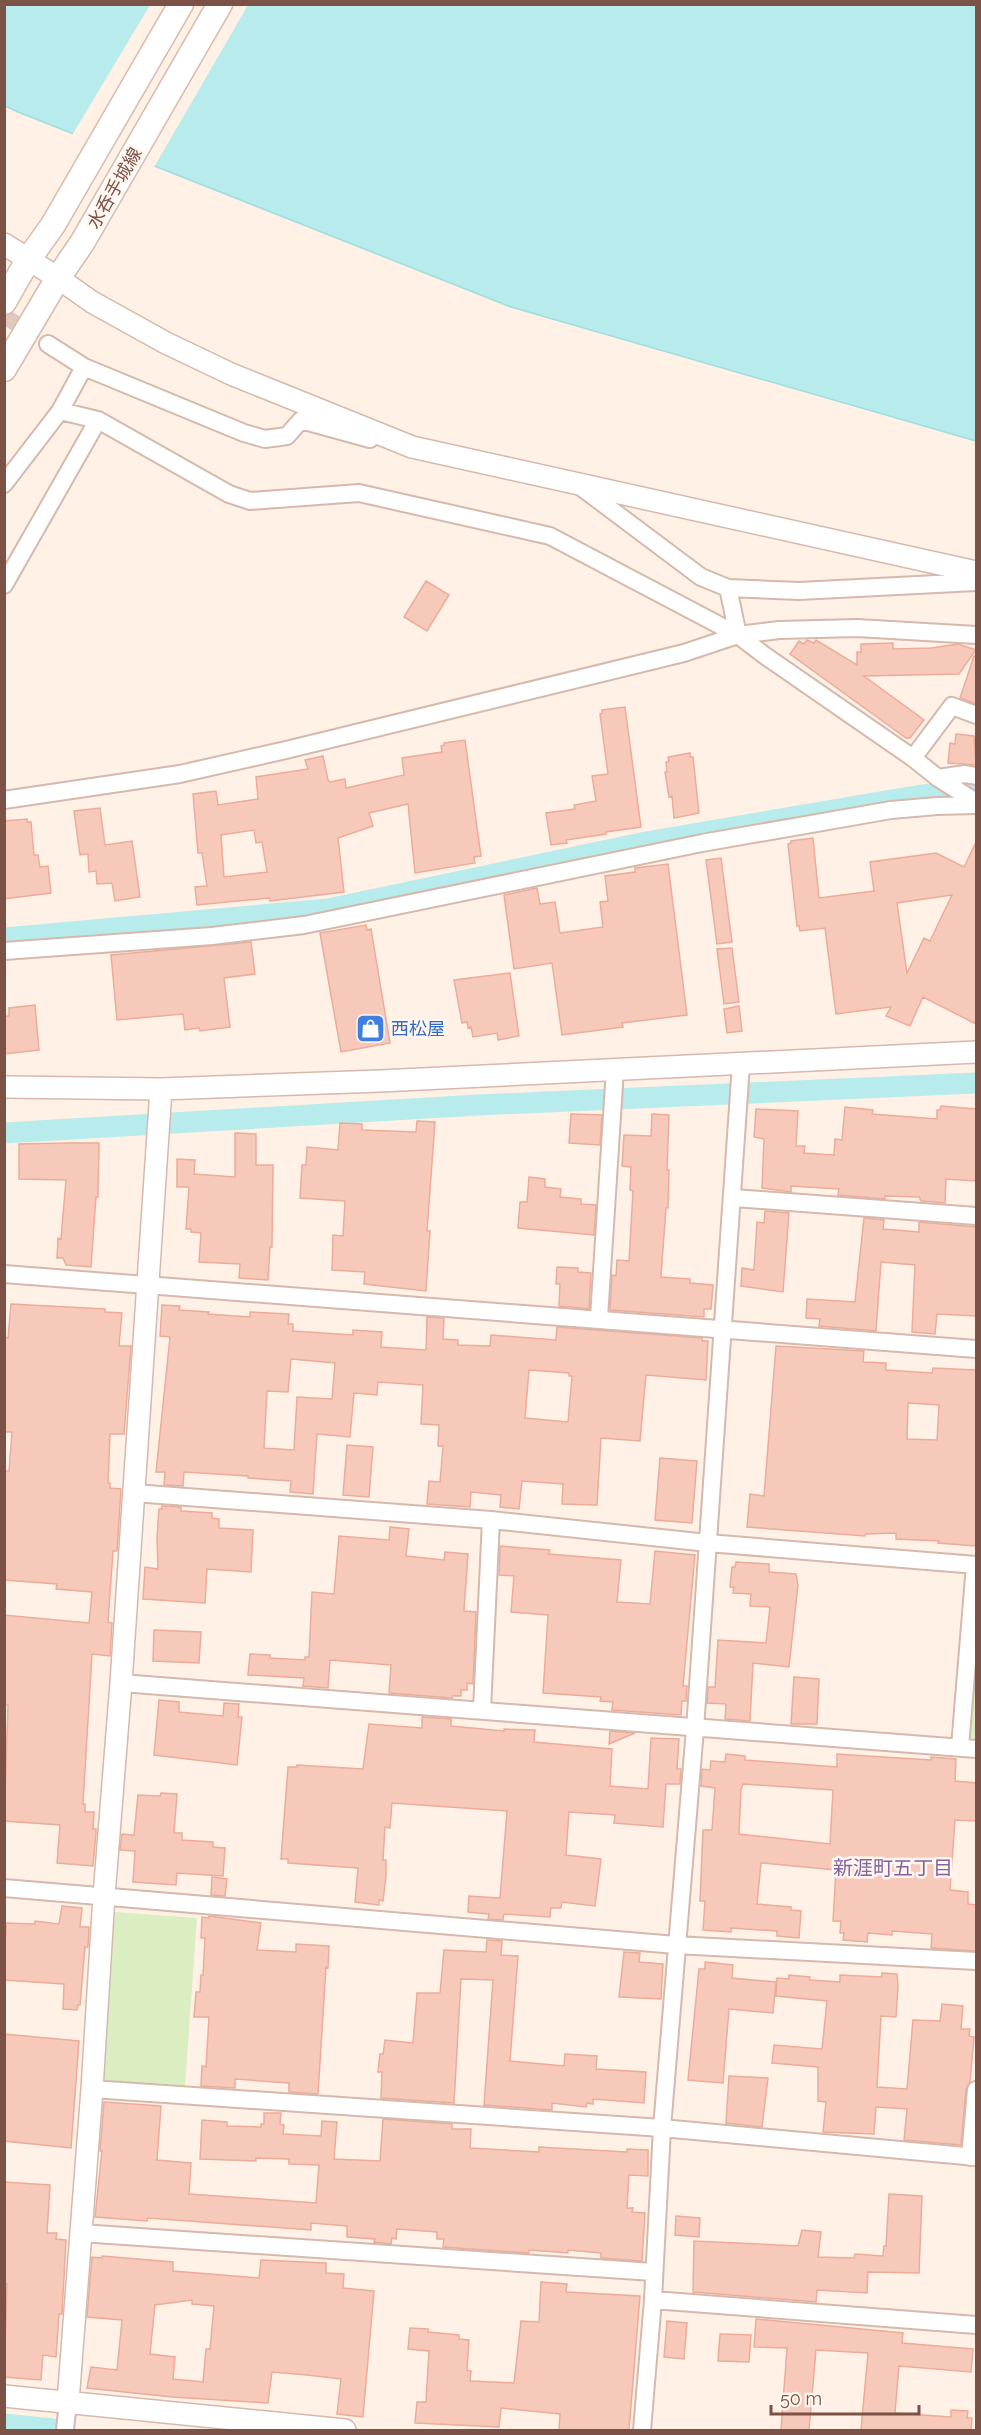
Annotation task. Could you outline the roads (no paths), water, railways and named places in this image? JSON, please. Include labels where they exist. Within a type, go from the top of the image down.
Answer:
[{"type":"main road","name":"水呑手城線","points":[[4,302],[28,260],[53,225],[181,4]]},
{"type":"main road","name":"水呑手城線","points":[[4,369],[58,278],[82,243],[220,4]]},
{"type":"street","points":[[4,244],[92,302],[166,343],[231,374],[412,447]]},
{"type":"street","points":[[48,344],[84,367],[244,433],[265,438],[287,436],[301,420],[380,441],[976,572]]},
{"type":"street","points":[[4,484],[60,411],[84,367]]},
{"type":"street","points":[[60,411],[98,420],[229,494],[250,501],[359,493],[550,536],[738,635],[976,802]]},
{"type":"street","points":[[4,585],[98,420]]},
{"type":"street","points":[[576,483],[701,577],[728,588],[799,591],[976,582]]},
{"type":"street","points":[[728,588],[738,635]]},
{"type":"street","points":[[4,800],[180,774],[254,758],[684,652],[738,635],[779,630],[857,628],[976,635]]},
{"type":"street","points":[[913,758],[952,706],[976,715]]},
{"type":"street","points":[[943,781],[965,774],[976,776]]},
{"type":"street","points":[[4,951],[212,936],[304,925],[692,845],[891,810],[976,802]]},
{"type":"street","points":[[4,1087],[161,1089],[380,1081],[976,1052]]},
{"type":"street","points":[[642,2430],[653,2300],[662,2128],[695,1729],[722,1329],[734,1198],[741,1064]]},
{"type":"street","points":[[599,1318],[615,1069]]},
{"type":"street","points":[[65,2430],[92,2089],[161,1089]]},
{"type":"street","points":[[734,1198],[976,1216]]},
{"type":"street","points":[[4,1274],[599,1318],[976,1349]]},
{"type":"street","points":[[121,1683],[482,1710],[695,1729],[968,1748],[976,1565],[708,1543],[491,1520],[134,1492]]},
{"type":"street","points":[[482,1710],[491,1520]]},
{"type":"street","points":[[4,1888],[676,1945],[976,1961]]},
{"type":"street","points":[[92,2089],[662,2128],[973,2157],[976,2090]]},
{"type":"street","points":[[81,2233],[653,2272]]},
{"type":"street","points":[[653,2300],[976,2325]]},
{"type":"street","points":[[4,2396],[345,2430]]},
{"type":"water","points":[[4,5],[976,5],[976,441],[511,307],[18,112],[5,106]]},
{"type":"waterway","points":[[4,938],[328,909],[646,842],[959,789],[976,790]]},
{"type":"waterway","points":[[4,1133],[478,1105],[976,1083]]},
{"type":"waterway","points":[[4,2424],[53,2429]]},
{"type":"tunnel","points":[[4,316],[48,344]]},
{"type":"place","name":"西松屋","points":[[370,1028]]},
{"type":"district","name":"新涯町五丁目","points":[[893,1868]]}]
